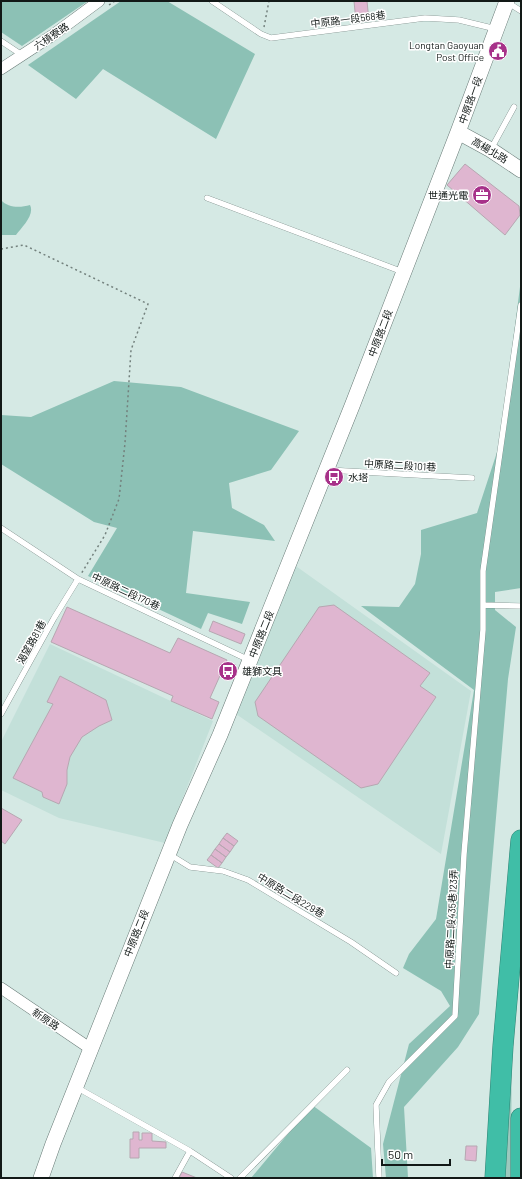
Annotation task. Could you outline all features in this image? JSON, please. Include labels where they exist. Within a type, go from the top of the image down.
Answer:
[{"type":"highway","points":[[520,850],[521,925]]},
{"type":"highway","points":[[495,1178],[503,1046],[520,850]]},
{"type":"highway","points":[[521,1118],[521,1178]]},
{"type":"street","name":"六槓寮路","points":[[1,69],[54,35],[99,1]]},
{"type":"street","name":"中原路一段","points":[[458,132],[507,1]]},
{"type":"street","name":"高楊北路","points":[[458,132],[491,150],[521,170]]},
{"type":"street","name":"中原路二段","points":[[41,1178],[168,853],[220,735],[326,470],[458,132]]},
{"type":"street","name":"新原路","points":[[1,988],[91,1049]]},
{"type":"lane","name":"中原路一段568巷","points":[[212,1],[261,34],[270,38],[425,18],[459,20],[496,29]]},
{"type":"lane","points":[[507,1],[521,11]]},
{"type":"lane","points":[[1,41],[22,55]]},
{"type":"lane","points":[[491,150],[514,107]]},
{"type":"lane","points":[[207,198],[404,272]]},
{"type":"lane","name":"中原路二段435巷123弄","points":[[379,1178],[376,1105],[389,1082],[455,1016],[464,854],[483,630],[483,571],[521,305]]},
{"type":"lane","name":"中原路二段101巷","points":[[326,470],[472,478]]},
{"type":"lane","name":"中原路二段170巷","points":[[1,528],[78,579],[250,660]]},
{"type":"lane","name":"渴望路81巷","points":[[1,714],[54,618],[78,579]]},
{"type":"lane","points":[[483,605],[521,606]]},
{"type":"lane","name":"中原路二段229巷","points":[[168,853],[190,868],[223,871],[248,880],[351,942],[396,973]]},
{"type":"lane","points":[[240,1178],[347,1070]]},
{"type":"lane","points":[[76,1087],[190,1151],[232,1178]]},
{"type":"lane","points":[[175,1178],[190,1151]]},
{"type":"path","points":[[261,34],[265,25],[269,1]]},
{"type":"path","points":[[1,249],[24,245],[148,304],[132,350],[119,499],[105,535],[78,579]]},
{"type":"shaded area","points":[[293,564],[471,691],[441,854],[236,714]]},
{"type":"shaded area","points":[[50,644],[213,721],[165,843],[59,818],[1,790],[1,742]]},
{"type":"shaded area","points":[[512,1002],[511,1178],[500,1178]]},
{"type":"green space","points":[[1,1],[88,1],[22,46],[1,32]]},
{"type":"green space","points":[[121,1],[167,1],[255,54],[216,139],[103,69],[76,99],[28,65]]},
{"type":"green space","points":[[1,200],[7,205],[14,207],[30,205],[31,213],[16,235],[1,235]]},
{"type":"green space","points":[[521,279],[521,588],[495,592],[495,610],[516,627],[508,679],[479,1014],[458,1047],[404,1107],[408,1178],[386,1178],[383,1144],[409,1044],[450,1006],[441,991],[403,968],[409,954],[436,919],[474,690],[361,606],[399,607],[415,584],[421,554],[421,530],[477,513],[500,443]]},
{"type":"green space","points":[[114,381],[181,387],[299,431],[271,470],[229,483],[232,508],[264,525],[275,541],[193,531],[186,593],[250,602],[242,624],[208,613],[201,629],[88,576],[117,528],[94,522],[1,464],[1,415],[31,417]]},
{"type":"green space","points":[[312,1105],[371,1148],[373,1178],[251,1178]]},
{"type":"building","points":[[354,1],[367,1],[369,21],[356,22]]},
{"type":"building","name":"世通光電","points":[[465,164],[519,206],[520,215],[505,235],[447,185]]},
{"type":"building","points":[[334,605],[430,673],[420,686],[436,697],[378,784],[361,788],[258,716],[255,702],[319,607]]},
{"type":"building","points":[[67,607],[170,653],[178,638],[227,660],[210,698],[219,702],[212,719],[171,701],[173,696],[51,642]]},
{"type":"building","points":[[213,621],[245,634],[241,644],[209,631]]},
{"type":"building","points":[[60,676],[106,700],[112,720],[82,737],[70,757],[67,770],[67,784],[59,804],[43,797],[42,792],[13,778],[53,704],[47,702]]},
{"type":"building","points":[[1,808],[22,820],[5,844],[1,841]]},
{"type":"building","points":[[227,833],[238,841],[234,846],[223,838]]},
{"type":"building","points":[[223,838],[234,846],[230,852],[219,844]]},
{"type":"building","points":[[219,844],[230,852],[226,857],[215,849]]},
{"type":"building","points":[[215,849],[226,857],[222,863],[211,855]]},
{"type":"building","points":[[211,855],[222,863],[218,868],[207,860]]},
{"type":"building","points":[[133,1132],[139,1132],[139,1140],[142,1140],[142,1133],[152,1133],[152,1141],[166,1142],[166,1148],[139,1148],[139,1158],[130,1158],[130,1139],[133,1139]]},
{"type":"building","points":[[466,1146],[477,1146],[476,1161],[465,1160]]},
{"type":"building","points":[[182,1172],[197,1178],[179,1178]]},
{"type":"place","name":"Longtan Gaoyuan Post Office","points":[[498,51]]},
{"type":"place","name":"世通光電","points":[[482,195]]},
{"type":"place","name":"水塔","points":[[334,477]]},
{"type":"place","name":"雄獅文具","points":[[228,671]]}]
